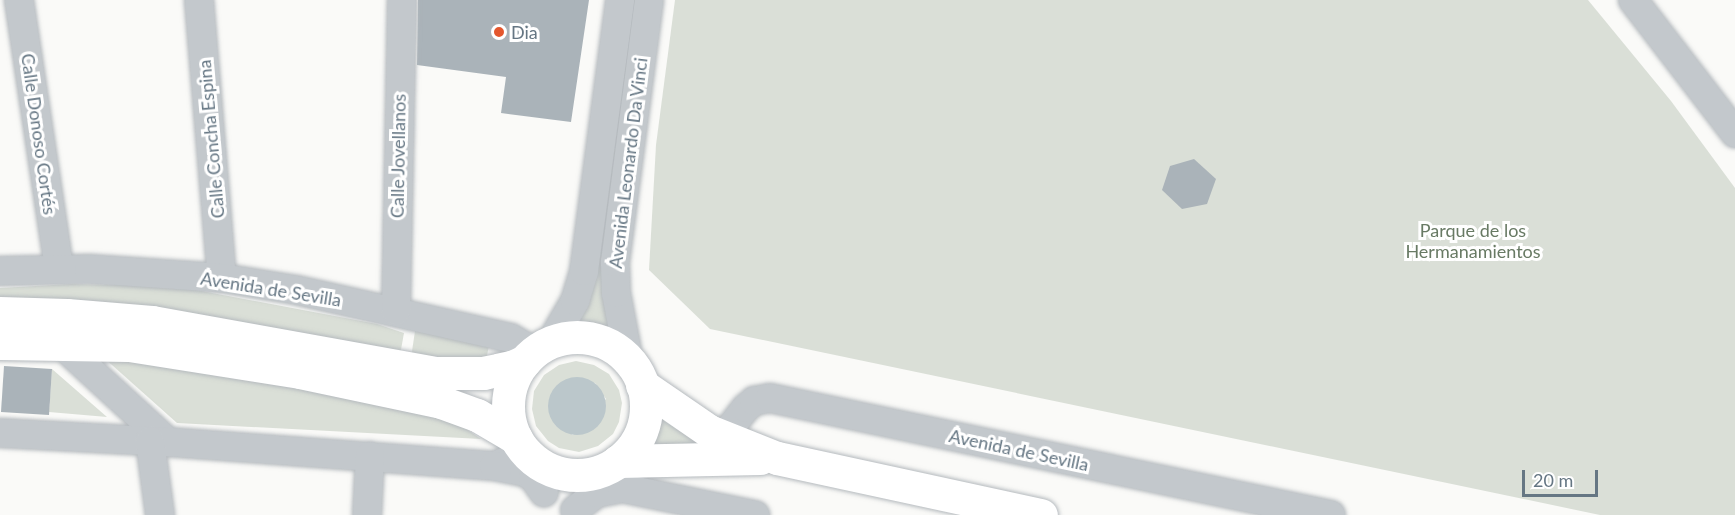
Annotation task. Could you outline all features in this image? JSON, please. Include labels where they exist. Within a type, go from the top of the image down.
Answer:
[{"type":"main road","points":[[0,313],[67,315],[152,322],[435,373],[483,373],[512,367],[537,352],[572,337],[593,339],[613,347],[636,373],[696,422],[723,437],[777,458],[1041,515]]},
{"type":"main road","points":[[0,343],[120,344],[167,349],[397,391],[459,407],[496,425],[546,484]]},
{"type":"main road","points":[[537,352],[512,385],[508,403],[510,421],[546,484]]},
{"type":"main road","points":[[611,466],[633,446],[642,427],[646,406],[636,373]]},
{"type":"main road","points":[[546,484],[566,474],[585,475],[611,466],[777,458]]},
{"type":"street","name":"Calle Donoso Cortés","points":[[20,0],[59,268]]},
{"type":"street","name":"Calle Concha Espina","points":[[199,0],[222,278]]},
{"type":"street","name":"Calle Jovellanos","points":[[396,311],[402,0]]},
{"type":"street","name":"Avenida Leonardo Da Vinci","points":[[537,352],[575,301],[584,271],[620,0]]},
{"type":"street","name":"Avenida Leonardo Da Vinci","points":[[636,373],[616,293],[615,262],[649,0]]},
{"type":"street","points":[[1645,6],[1735,133]]},
{"type":"street","name":"Avenida de Sevilla","points":[[0,271],[59,268],[222,278],[396,311],[511,338],[537,352]]},
{"type":"street","points":[[60,343],[159,441],[160,515]]},
{"type":"street","name":"Avenida de Sevilla","points":[[723,437],[754,401],[770,398],[1331,515]]},
{"type":"street","points":[[0,433],[159,441],[494,466],[528,474],[546,484],[611,466],[667,498]]},
{"type":"street","points":[[367,515],[370,456]]},
{"type":"street","points":[[494,466],[546,484],[597,493],[608,489],[634,490],[755,515]]},
{"type":"green space","name":"Parque de los Hermanamientos","points":[[675,0],[1588,0],[1671,101],[1735,188],[1735,515],[1600,515],[710,329],[649,270],[656,145]]},
{"type":"green space","points":[[600,258],[605,303],[616,337],[601,330],[577,326],[589,304]]},
{"type":"green space","points":[[71,284],[175,286],[377,324],[404,333],[400,355],[0,301],[0,288]]},
{"type":"green space","points":[[415,331],[489,346],[486,360],[411,358]]},
{"type":"green space","points":[[103,357],[402,404],[459,424],[481,439],[177,423]]},
{"type":"green space","points":[[576,361],[594,365],[609,374],[619,390],[622,403],[619,422],[613,434],[598,446],[579,452],[559,448],[548,441],[536,426],[532,409],[534,391],[544,375],[559,365]],"holes":[[[568,379],[595,383],[606,399],[573,435],[556,426],[549,409],[553,391]]]},
{"type":"green space","points":[[52,369],[107,417],[49,412]]},
{"type":"green space","points":[[657,416],[706,445],[644,451],[652,439]]},
{"type":"shaded area","points":[[577,377],[588,379],[601,390],[606,406],[604,417],[593,430],[577,435],[566,433],[553,422],[548,406],[550,395],[561,382]]},
{"type":"building","name":"Dia","points":[[418,0],[589,0],[571,122],[501,113],[506,77],[417,65]]},
{"type":"building","points":[[1194,159],[1216,179],[1207,204],[1182,209],[1162,190],[1170,166]]},
{"type":"building","points":[[4,366],[52,369],[49,415],[1,412]]},
{"type":"place","name":"Dia","points":[[499,32]]}]
